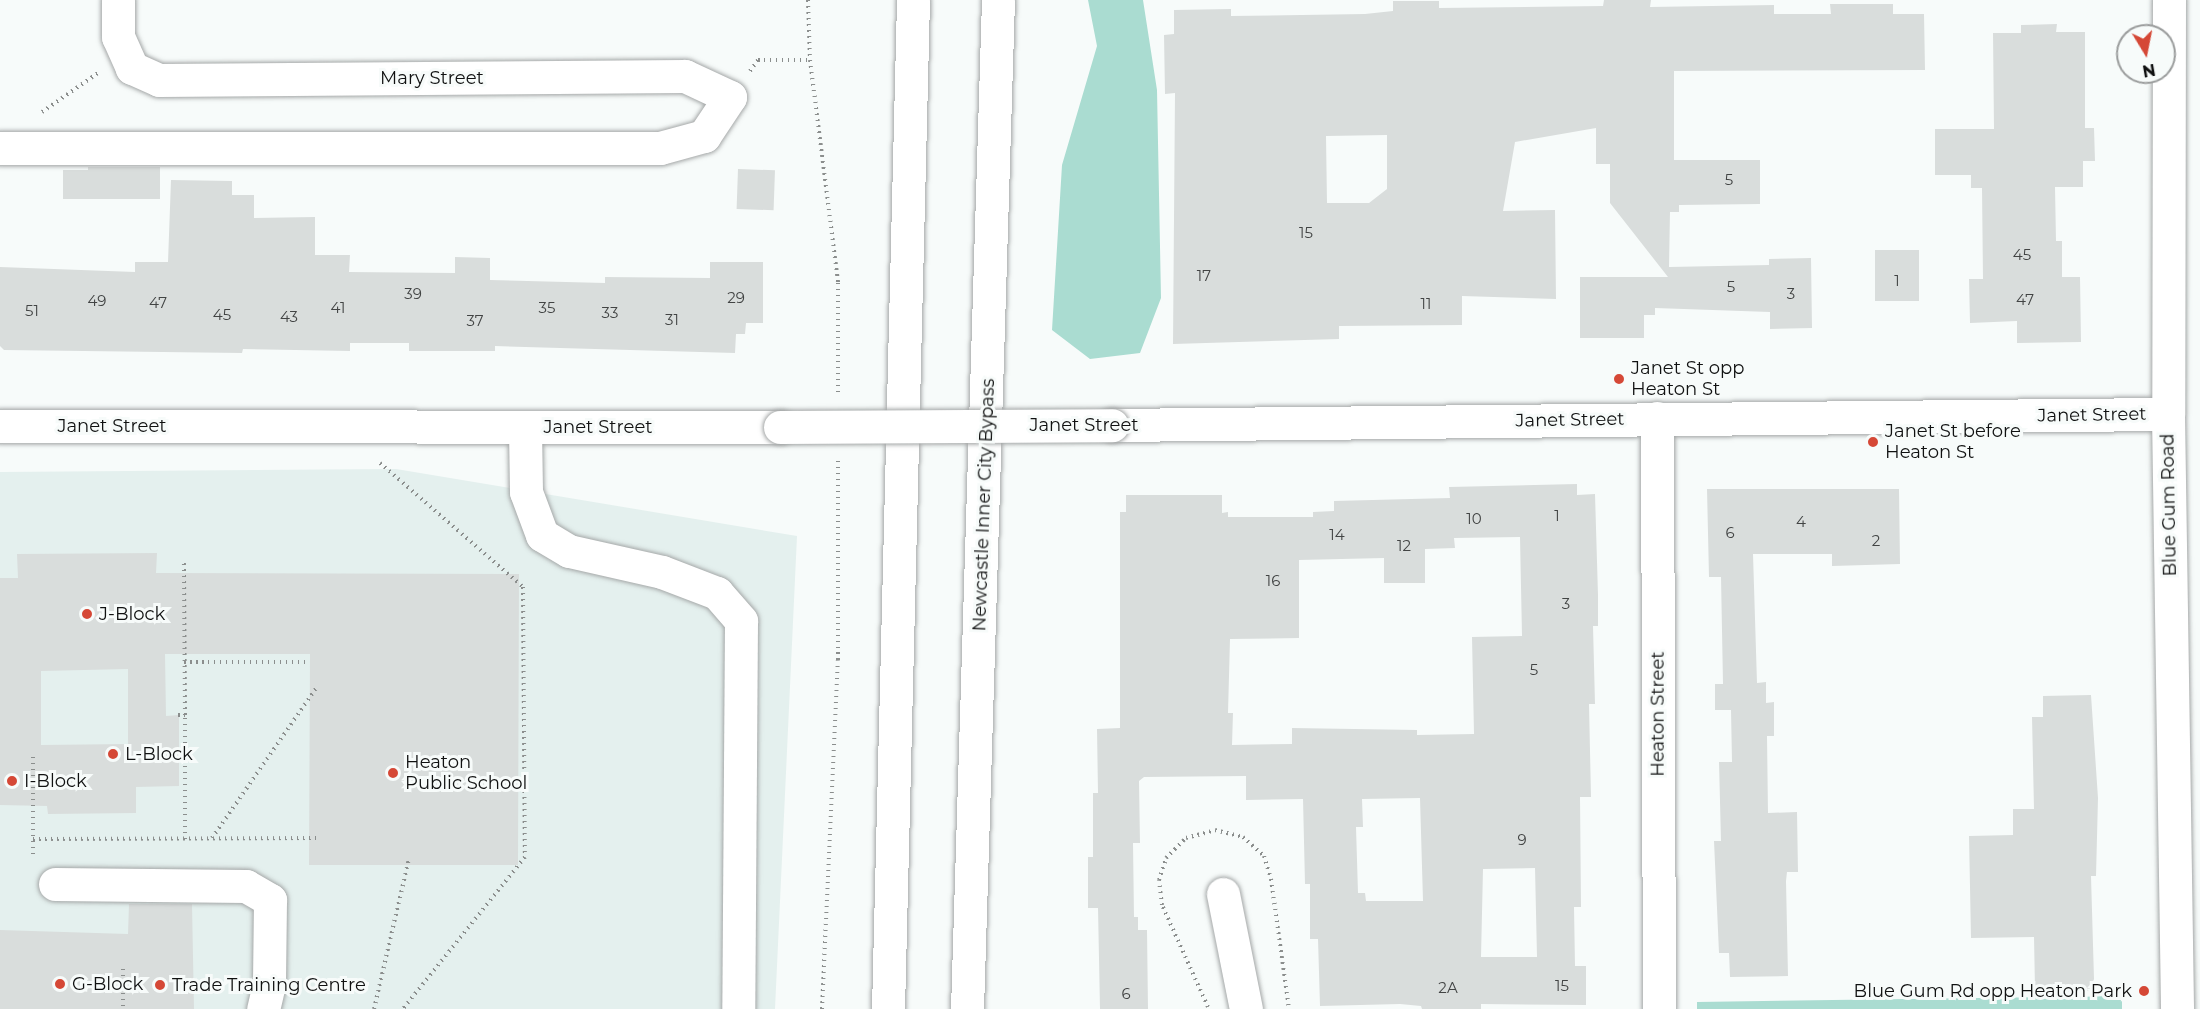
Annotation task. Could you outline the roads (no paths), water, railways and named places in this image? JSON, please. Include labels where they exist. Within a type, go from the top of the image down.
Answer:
[{"type":"main road","name":"Mary Street","points":[[0,148],[660,148],[704,136],[730,97],[685,76],[159,80],[128,61],[118,36],[118,0]]},
{"type":"main road","points":[[888,1009],[913,0]]},
{"type":"main road","name":"Newcastle Inner City Bypass","points":[[967,1009],[998,0]]},
{"type":"main road","name":"Blue Gum Road","points":[[2169,0],[2168,414],[2177,1009]]},
{"type":"main road","name":"Janet Street","points":[[0,426],[780,427],[2168,414]]},
{"type":"main road","name":"Heaton Street","points":[[1657,418],[1659,1009]]},
{"type":"main road","points":[[525,428],[526,492],[542,535],[569,550],[662,572],[717,593],[741,621],[738,1009]]},
{"type":"main road","points":[[55,884],[246,886],[270,900],[269,984],[263,1009]]},
{"type":"main road","points":[[1223,894],[1246,1009]]},
{"type":"place","name":"Janet St opp Heaton St","points":[[1619,379]]},
{"type":"place","name":"Janet St before Heaton St","points":[[1873,442]]},
{"type":"place","name":"J-Block","points":[[87,614]]},
{"type":"place","name":"L-Block","points":[[113,754]]},
{"type":"place","name":"Heaton Public School","points":[[393,773]]},
{"type":"place","name":"I-Block","points":[[12,781]]},
{"type":"place","name":"G-Block","points":[[60,984]]},
{"type":"place","name":"Trade Training Centre","points":[[160,985]]},
{"type":"place","name":"Blue Gum Rd opp Heaton Park","points":[[2144,991]]}]
